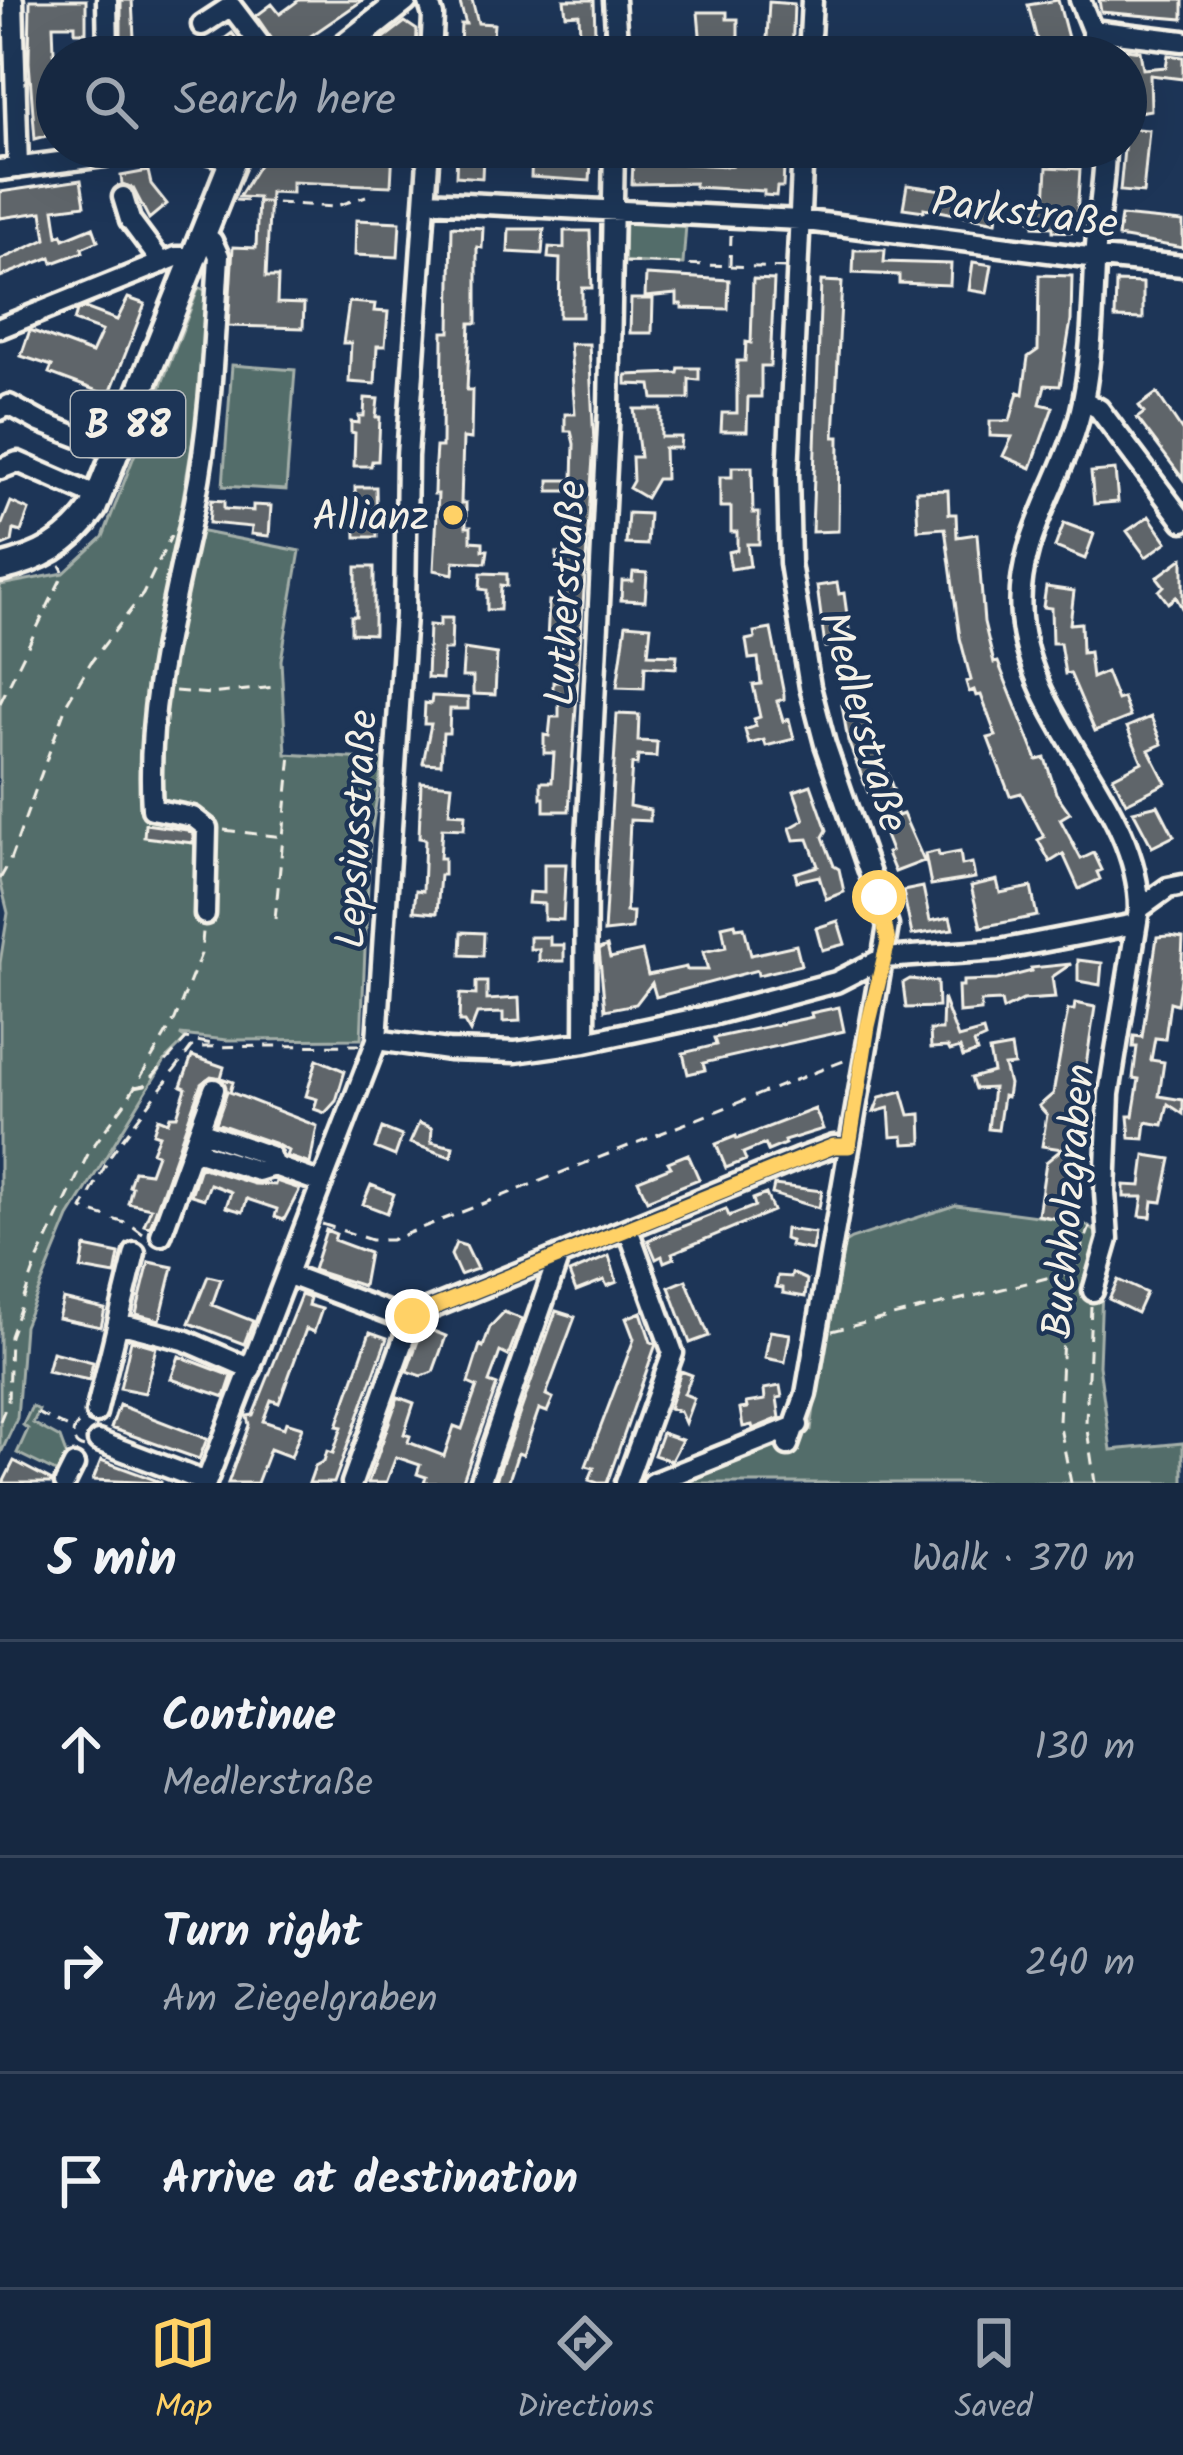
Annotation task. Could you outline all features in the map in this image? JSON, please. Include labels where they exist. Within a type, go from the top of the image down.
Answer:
[{"type":"main road","points":[[359,36],[404,0]]},
{"type":"main road","name":"B 88","points":[[0,568],[50,550],[72,535],[98,497],[228,168]]},
{"type":"street","points":[[9,169],[14,0]]},
{"type":"street","points":[[107,0],[108,36]]},
{"type":"street","points":[[428,0],[432,36]]},
{"type":"street","points":[[614,0],[617,36]]},
{"type":"street","points":[[810,36],[812,0]]},
{"type":"street","points":[[1080,0],[1093,36]]},
{"type":"street","points":[[202,25],[235,3],[257,36]]},
{"type":"street","points":[[1092,30],[1142,36]]},
{"type":"street","points":[[1147,37],[1183,41]]},
{"type":"street","name":"Lepsiusstraße","points":[[206,1482],[377,1040],[405,614],[407,456],[428,168]]},
{"type":"street","name":"Lutherstraße","points":[[585,1042],[586,859],[609,408],[613,168]]},
{"type":"street","name":"Medlerstraße","points":[[788,1445],[798,1425],[818,1330],[888,926],[825,744],[794,607],[788,529],[802,168]]},
{"type":"street","points":[[1103,168],[1083,400],[1065,460],[1028,546],[1021,616],[1040,688],[1138,875],[1175,886]]},
{"type":"street","points":[[123,197],[130,220],[162,262]]},
{"type":"street","name":"Parkstraße","points":[[427,201],[799,220],[1183,266]]},
{"type":"street","points":[[0,328],[186,254],[197,245],[212,241],[219,256],[196,497],[158,688],[149,763],[152,809],[193,817],[207,828],[205,914]]},
{"type":"street","points":[[1083,400],[1099,409],[1183,520]]},
{"type":"street","points":[[0,410],[8,405],[117,452]]},
{"type":"street","points":[[0,469],[18,462],[98,497]]},
{"type":"street","name":"Buchholzgraben","points":[[1094,1291],[1108,1239],[1109,1094],[1137,917],[1138,875]]},
{"type":"street","points":[[377,1040],[448,1050],[516,1052],[585,1042],[836,982],[884,958],[1000,950],[1137,917],[1175,886]]},
{"type":"street","points":[[161,1235],[214,1089]]},
{"type":"street","points":[[196,1139],[208,1134],[270,1156],[274,1166],[322,1183]]},
{"type":"street","points":[[289,1275],[400,1317],[412,1316],[834,1146],[849,1146]]},
{"type":"street","points":[[628,1229],[673,1353],[629,1481]]},
{"type":"street","points":[[96,1414],[135,1253]]},
{"type":"street","points":[[480,1483],[559,1256]]},
{"type":"street","points":[[352,1483],[412,1316]]},
{"type":"street","points":[[118,1323],[184,1340],[251,1369]]},
{"type":"street","points":[[653,1483],[798,1425]]},
{"type":"street","points":[[98,1441],[206,1482]]},
{"type":"path","points":[[216,196],[334,207],[366,196]]},
{"type":"path","points":[[730,266],[731,227]]},
{"type":"path","points":[[624,262],[788,268],[785,299],[795,300]]},
{"type":"path","points":[[0,879],[67,703],[142,594],[173,532]]},
{"type":"path","points":[[0,704],[64,573],[50,550]]},
{"type":"path","points":[[158,688],[211,694],[275,686]]},
{"type":"path","points":[[274,919],[291,754]]},
{"type":"path","points":[[207,828],[283,837]]},
{"type":"path","points":[[0,1421],[8,1401],[10,1336],[38,1259],[89,1152],[127,1100],[175,1019],[201,954],[205,914]]},
{"type":"path","points":[[134,1088],[145,1085],[186,1039],[222,1046]]},
{"type":"path","points":[[308,1220],[371,1240],[391,1240],[865,1052]]},
{"type":"path","points":[[1071,1483],[1059,1422],[1065,1293],[1106,1192]]},
{"type":"path","points":[[818,1330],[842,1331],[1070,1272]]},
{"type":"path","name":"Buchholzgraben","points":[[1094,1291],[1086,1423],[1095,1483]]},
{"type":"path","points":[[37,1414],[73,1430]]},
{"type":"path","points":[[46,1428],[50,1419]]},
{"type":"green space","points":[[625,221],[686,225],[683,264],[624,262]]},
{"type":"green space","points":[[199,287],[210,293],[200,399],[178,527],[300,551],[281,660],[286,754],[383,760],[370,840],[361,1039],[227,1040],[180,1035],[186,1039],[166,1059],[69,1217],[24,1326],[17,1418],[0,1455],[0,963],[8,913],[0,880],[0,585],[64,573],[103,537]]},
{"type":"green space","points":[[232,365],[295,370],[286,490],[223,486]]},
{"type":"green space","points":[[956,1205],[1081,1222],[1104,1237],[1099,1366],[1111,1450],[1183,1443],[1183,1483],[684,1483],[811,1430],[835,1249],[851,1239]]},
{"type":"green space","points":[[32,1406],[39,1410],[33,1423],[60,1438],[67,1457],[60,1474],[17,1453]]},
{"type":"building","points":[[30,0],[86,0],[86,32],[75,32],[75,25],[53,25],[53,36],[36,36],[35,139]]},
{"type":"building","points":[[121,0],[132,0],[134,36],[121,36]]},
{"type":"building","points":[[299,0],[363,0],[311,36],[270,36],[256,16],[272,4],[280,14]]},
{"type":"building","points":[[459,0],[472,0],[478,23],[494,24],[493,36],[460,36],[461,24],[466,24]]},
{"type":"building","points":[[564,0],[594,0],[595,34],[580,35],[579,14],[566,15]]},
{"type":"building","points":[[1058,0],[1067,36],[1036,36],[1028,5]]},
{"type":"building","points":[[1099,0],[1183,0],[1183,19],[1101,12]]},
{"type":"building","points":[[769,2],[794,4],[793,36],[767,36]]},
{"type":"building","points":[[698,12],[727,12],[727,19],[738,19],[738,36],[700,36]]},
{"type":"building","points":[[405,22],[417,30],[417,36],[387,36]]},
{"type":"building","points":[[1168,55],[1183,57],[1183,79],[1150,75],[1151,110],[1147,111],[1147,69],[1166,67]]},
{"type":"building","points":[[257,168],[392,168],[391,186],[292,182],[292,193],[270,192],[266,277],[278,277],[277,303],[304,304],[303,328],[228,326],[233,247],[256,248],[258,198],[239,197]]},
{"type":"building","points":[[456,168],[482,168],[482,178],[456,176]]},
{"type":"building","points":[[531,168],[591,168],[590,181],[531,177]]},
{"type":"building","points":[[633,168],[784,168],[783,187],[777,187],[776,196],[764,195],[764,191],[695,187],[695,183],[632,184]]},
{"type":"building","points":[[1047,168],[1080,169],[1076,232],[1034,226],[1031,203],[1045,205]]},
{"type":"building","points":[[1122,168],[1145,168],[1143,193],[1120,191]]},
{"type":"building","points":[[148,171],[151,184],[167,204],[149,219],[121,176]]},
{"type":"building","points":[[81,180],[85,205],[54,209],[58,236],[64,239],[93,227],[98,241],[82,248],[83,252],[53,263],[51,257],[0,277],[0,260],[46,239],[42,212],[0,218],[0,192]]},
{"type":"building","points":[[907,185],[999,198],[996,222],[903,208]]},
{"type":"building","points":[[1121,216],[1183,222],[1183,248],[1118,237]]},
{"type":"building","points":[[356,220],[400,222],[398,257],[355,255]]},
{"type":"building","points":[[452,226],[483,228],[482,248],[477,247],[477,323],[470,323],[471,439],[463,438],[461,503],[466,503],[471,541],[483,542],[483,550],[488,550],[486,563],[454,561],[453,574],[434,570],[435,462],[436,447],[442,447],[443,332],[450,332]]},
{"type":"building","points":[[509,229],[544,229],[542,254],[508,252]]},
{"type":"building","points":[[564,231],[590,231],[592,288],[582,288],[582,317],[559,317],[560,259],[548,258],[549,247],[564,248]]},
{"type":"building","points":[[854,250],[885,250],[884,262],[951,264],[950,285],[899,283],[899,275],[853,273]]},
{"type":"building","points":[[973,262],[992,265],[987,293],[969,290]]},
{"type":"building","points":[[646,275],[729,280],[728,309],[682,308],[677,294],[645,297]]},
{"type":"building","points":[[1039,275],[1072,276],[1071,321],[1060,386],[1045,385],[1040,404],[1053,407],[1031,468],[1003,456],[1012,437],[990,436],[990,421],[1010,421],[1018,392],[1023,394],[1028,357],[1038,350]]},
{"type":"building","points":[[753,279],[774,280],[770,366],[761,366],[761,397],[748,397],[747,431],[721,431],[722,413],[737,413],[737,361],[745,361],[746,342],[751,343]]},
{"type":"building","points":[[821,281],[842,282],[834,437],[839,437],[838,531],[812,532]]},
{"type":"building","points":[[1116,282],[1143,283],[1143,319],[1115,318]]},
{"type":"building","points":[[128,298],[145,304],[98,424],[89,421],[100,392],[49,373],[52,366],[21,356],[30,330],[92,353],[102,331],[74,321],[77,311],[85,308],[117,320]]},
{"type":"building","points":[[631,299],[653,299],[652,333],[630,333]]},
{"type":"building","points":[[349,302],[375,304],[374,311],[388,312],[385,346],[377,346],[375,384],[349,382],[351,343],[343,343]]},
{"type":"building","points":[[570,344],[589,344],[594,443],[569,811],[544,811],[541,782],[552,782],[554,753],[544,753],[544,735],[549,736],[551,717],[559,717],[559,692],[553,692],[553,682],[561,682],[562,641],[547,640],[549,601],[559,602],[559,592],[566,592],[568,572],[556,571],[557,553],[567,554],[574,491],[549,491],[549,480],[573,480],[574,444],[571,431],[565,431],[565,414],[575,414]]},
{"type":"building","points":[[679,368],[699,368],[699,380],[689,379],[689,399],[653,399],[651,385],[626,384],[626,375],[678,373]]},
{"type":"building","points":[[1157,393],[1183,432],[1183,479],[1137,418],[1144,413],[1139,406]]},
{"type":"building","points":[[365,398],[378,399],[378,461],[354,466],[351,422],[359,423],[359,416],[364,416]]},
{"type":"building","points":[[634,409],[661,409],[661,437],[681,437],[680,448],[664,448],[665,479],[657,479],[646,498],[629,488],[632,457],[640,457]]},
{"type":"building","points":[[732,467],[752,467],[759,544],[747,544],[750,566],[731,569],[728,552],[737,550],[737,532],[731,532],[731,507],[720,507],[720,477],[732,477]]},
{"type":"building","points":[[1115,470],[1118,502],[1094,504],[1091,472]]},
{"type":"building","points":[[355,487],[376,487],[377,537],[356,537]]},
{"type":"building","points":[[948,490],[957,537],[977,534],[984,622],[994,663],[998,662],[1037,760],[1045,758],[1056,793],[1070,813],[1060,819],[1081,859],[1094,853],[1102,870],[1097,872],[1100,879],[1079,889],[1063,854],[1050,862],[1038,840],[1044,837],[1021,793],[1010,796],[988,738],[996,736],[981,695],[969,692],[966,682],[971,680],[960,638],[945,528],[918,530],[916,491]]},
{"type":"building","points":[[211,500],[224,501],[224,509],[253,511],[253,505],[271,506],[269,536],[251,534],[252,527],[209,523]]},
{"type":"building","points":[[11,502],[29,510],[21,532],[14,530],[12,542],[0,547],[0,529]]},
{"type":"building","points":[[628,513],[649,514],[647,545],[626,544]]},
{"type":"building","points":[[1149,516],[1167,542],[1146,557],[1127,531]]},
{"type":"building","points":[[1064,523],[1094,534],[1085,559],[1055,547]]},
{"type":"building","points":[[1183,558],[1183,610],[1176,597],[1168,603],[1159,591],[1164,586],[1157,577]]},
{"type":"building","points":[[356,567],[374,567],[374,634],[351,633],[351,616],[356,616]]},
{"type":"building","points":[[633,572],[647,573],[645,601],[621,600],[622,581],[632,581]]},
{"type":"building","points":[[481,573],[507,574],[507,586],[501,585],[500,610],[487,610]]},
{"type":"building","points":[[837,583],[839,594],[844,593],[851,644],[825,647],[817,586]]},
{"type":"building","points":[[1046,587],[1074,591],[1070,624],[1081,623],[1082,653],[1089,652],[1092,678],[1106,672],[1130,717],[1095,731],[1070,673],[1065,674],[1060,643],[1052,643],[1051,608],[1043,607]]},
{"type":"building","points":[[440,618],[452,618],[451,650],[443,650],[442,679],[427,678],[429,625],[440,626]]},
{"type":"building","points":[[626,624],[651,626],[648,654],[677,655],[676,668],[645,666],[644,688],[617,687]]},
{"type":"building","points":[[771,629],[784,695],[777,701],[783,721],[789,719],[794,739],[766,746],[764,740],[749,744],[745,730],[756,726],[754,719],[760,717],[753,685],[761,684],[758,658],[749,659],[746,640],[755,638],[754,632]]},
{"type":"building","points":[[464,649],[497,654],[495,695],[473,694],[473,677],[462,677]]},
{"type":"building","points":[[432,696],[468,698],[468,709],[450,709],[441,764],[423,763],[431,724],[424,724],[425,703],[431,704]]},
{"type":"building","points":[[860,700],[871,749],[878,746],[894,792],[889,794],[924,861],[895,872],[848,741],[842,705]]},
{"type":"building","points":[[617,714],[639,715],[638,741],[657,742],[656,757],[638,756],[637,765],[632,764],[629,806],[650,810],[650,821],[630,820],[626,912],[633,912],[632,929],[604,932]]},
{"type":"building","points":[[1151,717],[1162,744],[1149,750],[1166,783],[1126,803],[1113,777],[1142,762],[1127,727]]},
{"type":"building","points":[[421,782],[452,785],[449,813],[465,814],[464,829],[442,828],[444,875],[440,875],[437,913],[414,911],[416,890],[423,891]]},
{"type":"building","points":[[811,785],[827,830],[823,837],[844,892],[826,899],[819,876],[797,881],[795,873],[818,866],[808,839],[794,840],[790,828],[804,820],[794,791]]},
{"type":"building","points":[[1158,805],[1174,836],[1152,847],[1133,811]]},
{"type":"building","points":[[145,824],[187,830],[193,834],[193,843],[144,837]]},
{"type":"building","points":[[938,851],[939,856],[960,852],[962,865],[972,863],[975,878],[931,885],[925,854]]},
{"type":"building","points":[[544,864],[566,864],[563,920],[544,919],[544,904],[528,903],[529,892],[544,893]]},
{"type":"building","points":[[997,880],[1000,893],[1031,887],[1037,916],[981,927],[971,886]]},
{"type":"building","points":[[923,887],[930,921],[950,917],[953,929],[912,935],[903,891]]},
{"type":"building","points":[[838,921],[845,944],[822,950],[816,928]]},
{"type":"building","points":[[735,923],[736,928],[744,927],[751,955],[796,945],[801,965],[758,975],[757,970],[656,997],[652,983],[636,1004],[605,1010],[599,949],[607,946],[610,958],[642,951],[648,975],[686,967],[708,970],[703,952],[726,947],[722,926]]},
{"type":"building","points":[[462,932],[484,933],[483,956],[461,955]]},
{"type":"building","points":[[530,937],[550,937],[550,945],[564,945],[564,961],[539,961],[539,949],[530,949]]},
{"type":"building","points":[[1157,937],[1183,938],[1181,979],[1177,1004],[1170,1002],[1165,1039],[1155,1038],[1151,1060],[1164,1062],[1159,1096],[1183,1100],[1183,1114],[1168,1104],[1163,1125],[1146,1122],[1144,1139],[1130,1138],[1128,1116],[1133,1116],[1139,1079],[1133,1078],[1134,1036],[1142,1037]]},
{"type":"building","points":[[1078,960],[1102,963],[1100,985],[1078,981]]},
{"type":"building","points":[[1071,964],[1052,977],[1055,998],[1023,1000],[1003,1010],[1001,1001],[981,1002],[981,1011],[959,1013],[958,986],[963,981],[997,980],[1031,968]]},
{"type":"building","points":[[910,979],[937,982],[938,1007],[906,1008],[903,983]]},
{"type":"building","points":[[476,982],[487,982],[487,1000],[519,998],[520,1021],[503,1022],[503,1013],[477,1014],[470,1032],[459,1022],[460,994],[476,995]]},
{"type":"building","points":[[943,998],[958,1038],[983,1031],[985,1038],[974,1043],[977,1052],[963,1057],[960,1048],[931,1048],[930,1030],[942,1030]]},
{"type":"building","points":[[1075,1003],[1095,1007],[1062,1220],[1038,1215],[1046,1162],[1062,1149],[1042,1146],[1047,1115],[1039,1106],[1053,1094],[1068,1010],[1074,1010]]},
{"type":"building","points":[[839,1007],[844,1031],[703,1063],[705,1070],[688,1074],[683,1053],[716,1045],[714,1038]]},
{"type":"building","points":[[1011,1047],[1014,1065],[1004,1066],[1009,1084],[998,1130],[988,1129],[993,1088],[975,1089],[971,1078],[993,1072],[989,1051]]},
{"type":"building","points":[[192,1056],[224,1067],[221,1078],[211,1076],[201,1084],[150,1227],[144,1225],[151,1208],[128,1203],[129,1186],[134,1171],[150,1173],[157,1154],[152,1152],[159,1135],[153,1133],[158,1118],[168,1122],[170,1116],[177,1116]]},
{"type":"building","points":[[317,1059],[345,1071],[336,1101],[325,1113],[314,1109],[317,1099],[306,1096]]},
{"type":"building","points":[[221,1078],[233,1082],[230,1092],[317,1126],[310,1164],[286,1156],[288,1151],[274,1143],[216,1123],[227,1092]]},
{"type":"building","points":[[902,1091],[909,1115],[921,1114],[922,1143],[904,1144],[903,1136],[891,1137],[889,1108],[874,1112],[880,1097]]},
{"type":"building","points":[[815,1109],[823,1129],[768,1151],[765,1144],[743,1153],[746,1160],[726,1168],[716,1144]]},
{"type":"building","points":[[419,1123],[432,1128],[431,1142],[453,1147],[451,1157],[410,1143]]},
{"type":"building","points":[[382,1128],[402,1136],[395,1156],[375,1148]]},
{"type":"building","points":[[688,1154],[699,1179],[647,1200],[638,1180],[671,1167],[668,1162]]},
{"type":"building","points":[[1145,1155],[1171,1159],[1162,1202],[1153,1201],[1151,1217],[1140,1216],[1143,1197],[1124,1197],[1124,1185],[1141,1186]]},
{"type":"building","points":[[200,1167],[254,1184],[275,1185],[276,1181],[300,1189],[284,1220],[275,1217],[277,1209],[247,1199],[243,1212],[226,1207],[231,1192],[210,1184],[204,1199],[191,1195]]},
{"type":"building","points":[[371,1185],[394,1194],[387,1213],[363,1204]]},
{"type":"building","points":[[774,1185],[822,1191],[819,1208],[772,1194]]},
{"type":"building","points":[[766,1194],[773,1211],[672,1253],[674,1258],[656,1259],[648,1240],[726,1209],[729,1216],[755,1206],[753,1199]]},
{"type":"building","points":[[785,1229],[815,1233],[812,1250],[790,1246],[791,1241],[784,1239]]},
{"type":"building","points":[[326,1230],[336,1234],[334,1240],[369,1253],[363,1286],[313,1270]]},
{"type":"building","points":[[456,1243],[466,1246],[477,1269],[460,1275],[451,1255]]},
{"type":"building","points":[[85,1247],[119,1254],[115,1275],[81,1269]]},
{"type":"building","points":[[609,1256],[617,1282],[607,1286],[604,1280],[576,1291],[569,1273]]},
{"type":"building","points":[[149,1262],[173,1267],[160,1320],[136,1314]]},
{"type":"building","points":[[792,1273],[807,1280],[805,1297],[776,1287],[778,1276],[791,1277]]},
{"type":"building","points":[[208,1276],[221,1279],[212,1305],[253,1321],[244,1344],[189,1323]]},
{"type":"building","points":[[686,1280],[709,1336],[690,1343],[669,1287]]},
{"type":"building","points":[[1118,1280],[1146,1293],[1137,1313],[1109,1299]]},
{"type":"building","points":[[301,1295],[310,1298],[308,1305],[322,1309],[314,1332],[306,1329],[279,1403],[271,1400],[263,1421],[284,1428],[286,1422],[302,1427],[291,1457],[270,1449],[257,1483],[228,1483],[249,1425],[247,1416],[253,1415]]},
{"type":"building","points":[[63,1299],[105,1309],[101,1327],[58,1318]]},
{"type":"building","points":[[556,1311],[575,1317],[546,1395],[553,1398],[547,1412],[539,1409],[508,1483],[495,1483]]},
{"type":"building","points":[[504,1312],[522,1319],[508,1356],[500,1352],[489,1382],[497,1385],[462,1483],[424,1483],[426,1477],[417,1474],[420,1465],[396,1457],[386,1483],[368,1483],[398,1397],[414,1403],[404,1434],[410,1436],[408,1442],[444,1456],[454,1426],[462,1429],[477,1387],[468,1383],[480,1345],[483,1347],[490,1327]]},
{"type":"building","points":[[641,1312],[651,1342],[656,1344],[607,1483],[598,1483],[589,1480],[594,1468],[586,1466],[634,1339],[626,1318]]},
{"type":"building","points":[[423,1327],[446,1336],[433,1372],[422,1376],[407,1371]]},
{"type":"building","points":[[770,1331],[790,1334],[785,1362],[765,1358]]},
{"type":"building","points":[[370,1332],[387,1338],[334,1483],[309,1483],[327,1451],[333,1453],[342,1427],[337,1426]]},
{"type":"building","points":[[131,1340],[156,1347],[145,1393],[120,1388]]},
{"type":"building","points":[[52,1352],[93,1362],[89,1380],[47,1371]]},
{"type":"building","points":[[179,1356],[232,1376],[225,1397],[171,1379]]},
{"type":"building","points":[[681,1371],[692,1375],[684,1394],[694,1398],[685,1423],[680,1412],[669,1408]]},
{"type":"building","points":[[780,1386],[780,1418],[753,1429],[752,1425],[743,1427],[740,1409],[747,1408],[746,1403],[765,1400],[764,1389]]},
{"type":"building","points":[[119,1405],[207,1439],[199,1459],[111,1428]]},
{"type":"building","points":[[662,1433],[682,1440],[671,1461],[654,1455]]},
{"type":"building","points":[[101,1460],[161,1482],[161,1483],[93,1480]]},
{"type":"building","points":[[14,1461],[52,1481],[52,1483],[3,1483]]},
{"type":"place","name":"Allianz","points":[[453,515]]},
{"type":"route","points":[[412,1316],[798,1160],[834,1146],[849,1146],[868,1026],[888,942],[879,897]]}]
